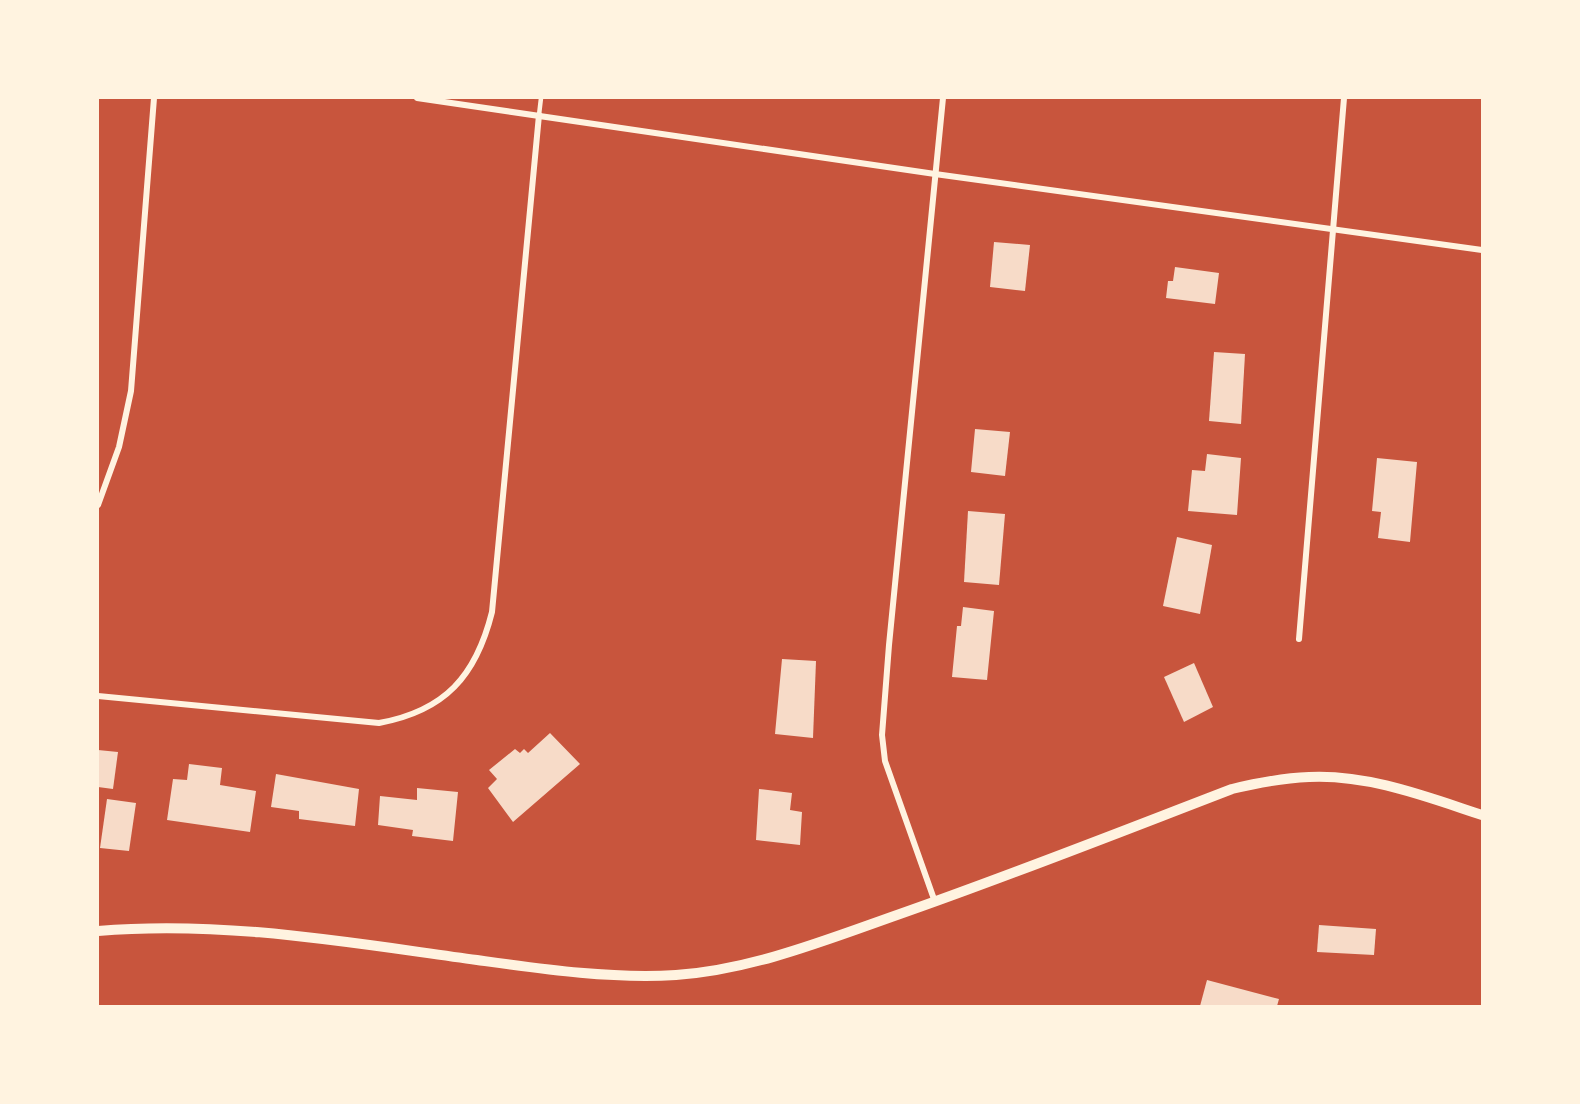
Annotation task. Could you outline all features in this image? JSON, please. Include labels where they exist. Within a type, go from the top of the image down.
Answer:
[{"type":"street","points":[[98,505],[119,447],[131,391],[154,98]]},
{"type":"street","points":[[417,98],[935,174],[1482,250]]},
{"type":"street","points":[[935,902],[885,761],[882,735],[943,98]]},
{"type":"street","points":[[1299,639],[1331,230],[1344,98]]},
{"type":"street","points":[[98,696],[379,723],[419,712],[453,690],[467,673],[484,642],[492,612],[539,115]]},
{"type":"street","points":[[98,931],[194,927],[292,936],[609,975],[677,975],[733,966],[818,943],[935,902],[1232,789],[1266,782],[1310,777],[1350,779],[1388,786],[1482,815]]},
{"type":"lane","points":[[539,115],[541,98]]},
{"type":"building","points":[[994,242],[1030,245],[1025,291],[990,287]]},
{"type":"building","points":[[1175,267],[1219,273],[1215,304],[1166,298],[1168,281],[1173,281]]},
{"type":"building","points":[[1214,352],[1245,354],[1241,424],[1209,421]]},
{"type":"building","points":[[975,429],[1010,432],[1005,476],[971,472]]},
{"type":"building","points":[[1207,454],[1241,458],[1237,515],[1188,511],[1192,470],[1205,471]]},
{"type":"building","points":[[1377,458],[1417,462],[1410,542],[1378,538],[1381,512],[1372,511]]},
{"type":"building","points":[[968,511],[1005,514],[999,585],[964,582]]},
{"type":"building","points":[[1177,537],[1212,545],[1200,614],[1163,606]]},
{"type":"building","points":[[963,607],[994,611],[987,680],[952,677],[957,626],[961,626]]},
{"type":"building","points":[[782,659],[816,661],[813,738],[775,734]]},
{"type":"building","points":[[1194,663],[1213,707],[1184,722],[1164,677]]},
{"type":"building","points":[[550,733],[580,764],[513,822],[488,788],[497,779],[489,770],[515,749],[520,753],[524,749],[528,753]]},
{"type":"building","points":[[98,750],[118,752],[113,789],[98,787]]},
{"type":"building","points":[[189,764],[222,768],[220,785],[256,791],[250,832],[167,820],[173,779],[187,780]]},
{"type":"building","points":[[276,774],[359,789],[355,826],[299,819],[299,811],[271,807]]},
{"type":"building","points":[[417,788],[458,792],[453,841],[412,836],[413,830],[378,825],[380,796],[417,800]]},
{"type":"building","points":[[759,789],[792,793],[790,810],[802,812],[800,845],[756,840]]},
{"type":"building","points":[[107,799],[136,803],[129,851],[100,848]]},
{"type":"building","points":[[1319,925],[1376,929],[1374,955],[1317,952]]},
{"type":"building","points":[[1207,980],[1279,999],[1277,1006],[1200,1006]]}]
